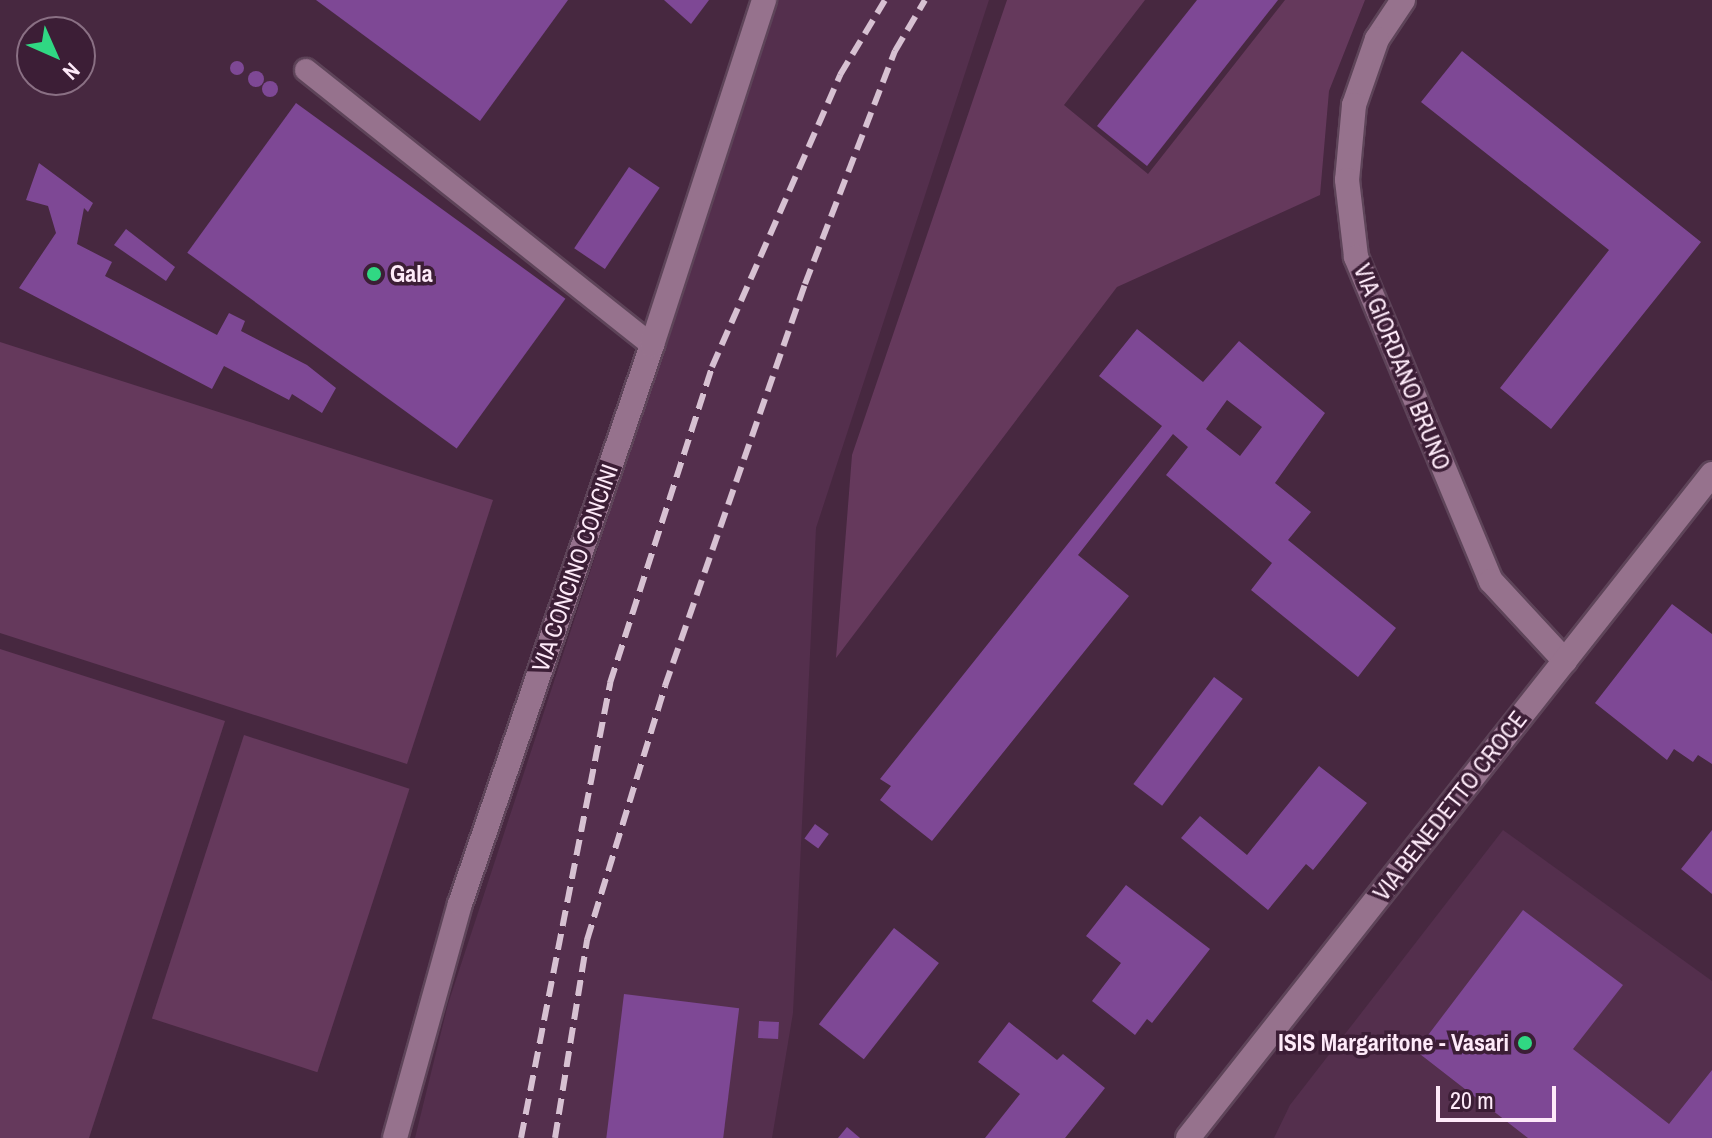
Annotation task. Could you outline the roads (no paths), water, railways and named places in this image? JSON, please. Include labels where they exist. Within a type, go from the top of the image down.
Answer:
[{"type":"street","name":"VIA CONCINO CONCINI","points":[[395,1138],[460,904],[652,345],[764,0]]},
{"type":"street","name":"VIA GIORDANO BRUNO","points":[[1403,0],[1377,39],[1354,105],[1347,180],[1356,257],[1491,581],[1565,661]]},
{"type":"street","name":"VIA BENEDETTO CROCE","points":[[1188,1138],[1711,477]]},
{"type":"lane","points":[[306,70],[652,345]]},
{"type":"railway","points":[[521,1138],[610,683],[712,367],[840,75],[885,0]]},
{"type":"railway","points":[[555,1138],[587,940],[665,686],[805,284],[895,51],[925,0]]},
{"type":"place","name":"Gala","points":[[374,274]]},
{"type":"place","name":"ISIS Margaritone - Vasari","points":[[1525,1043]]}]
